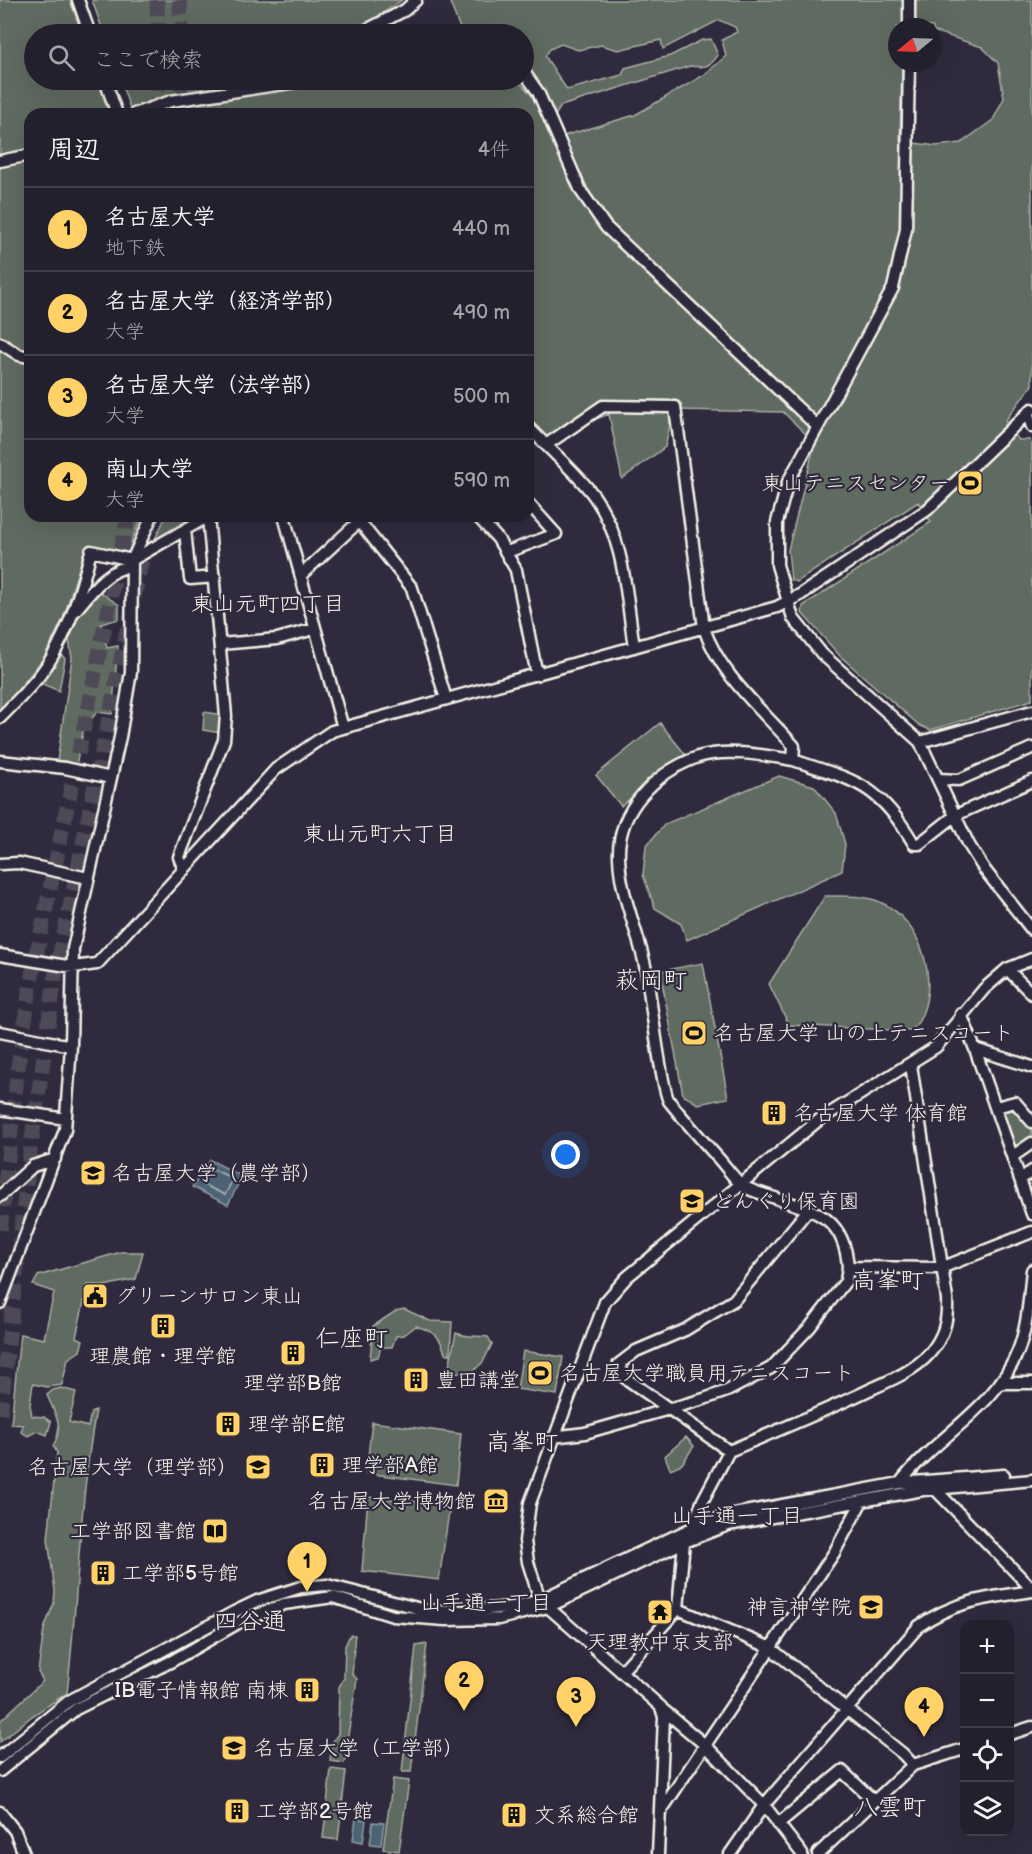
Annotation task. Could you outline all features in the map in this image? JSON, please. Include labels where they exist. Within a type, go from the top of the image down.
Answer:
[{"type":"street","points":[[78,0],[86,24]]},
{"type":"street","points":[[378,24],[405,10],[416,0]]},
{"type":"street","points":[[909,0],[909,18]]},
{"type":"street","points":[[909,72],[906,229],[893,288],[788,482],[777,522],[777,565],[786,602],[793,618],[822,654],[920,742],[984,869],[1032,930]]},
{"type":"street","points":[[534,86],[574,177],[590,207],[626,248],[818,427]]},
{"type":"street","points":[[109,90],[115,108]]},
{"type":"street","points":[[151,108],[171,101],[244,90]]},
{"type":"street","points":[[0,161],[24,156]]},
{"type":"street","points":[[0,343],[24,356]]},
{"type":"street","points":[[546,445],[603,406],[675,407],[704,628],[720,663],[794,746],[793,760]]},
{"type":"street","points":[[1030,412],[1032,427]]},
{"type":"street","points":[[0,955],[73,967],[98,964],[276,769],[332,731],[704,628],[786,602],[927,510],[1030,412]]},
{"type":"street","points":[[534,433],[593,495],[608,520],[618,545],[634,647]]},
{"type":"street","points":[[507,552],[556,534],[534,510]]},
{"type":"street","points":[[0,1303],[55,1159],[66,1119],[71,1046],[73,949],[132,672],[132,563],[149,522]]},
{"type":"street","points":[[71,616],[108,575],[132,563],[198,522]]},
{"type":"street","points":[[184,870],[179,857],[224,740],[226,717],[209,522]]},
{"type":"street","points":[[286,522],[343,728]]},
{"type":"street","points":[[300,575],[358,522]]},
{"type":"street","points":[[365,522],[412,588],[446,699]]},
{"type":"street","points":[[482,522],[507,552],[516,570],[537,675]]},
{"type":"street","points":[[185,530],[190,579],[215,577]]},
{"type":"street","points":[[0,718],[36,681],[49,662],[71,616],[91,550],[132,563]]},
{"type":"street","points":[[221,644],[277,639],[314,629]]},
{"type":"street","points":[[920,742],[1032,713]]},
{"type":"street","points":[[938,779],[959,780],[1032,748]]},
{"type":"street","points":[[553,1437],[585,1433],[727,1391],[771,1368],[810,1327],[846,1281],[848,1267],[847,1247],[842,1234],[834,1224],[808,1210],[740,1184],[666,1098],[646,969],[618,856],[624,825],[631,807],[642,794],[672,771],[699,757],[721,754],[758,754],[793,760],[867,787],[885,802],[914,844],[919,844],[956,814],[1032,781]]},
{"type":"street","points":[[0,761],[65,768],[111,778]]},
{"type":"street","points":[[0,864],[19,863],[88,878]]},
{"type":"street","points":[[802,1854],[764,1805],[705,1745],[544,1603],[528,1562],[525,1541],[530,1503],[605,1302],[627,1277],[819,1120],[911,1065],[936,1047],[984,989],[1007,969],[1032,959]]},
{"type":"street","points":[[1007,969],[1032,994]]},
{"type":"street","points":[[961,1014],[996,1107],[1032,1214]]},
{"type":"street","points":[[0,1032],[71,1046]]},
{"type":"street","points":[[975,1049],[1032,1067]]},
{"type":"street","points":[[692,1528],[703,1500],[729,1451],[898,1376],[928,1355],[948,1322],[933,1199],[911,1065]]},
{"type":"street","points":[[996,1107],[1016,1101],[1032,1122]]},
{"type":"street","points":[[0,1109],[66,1119]]},
{"type":"street","points":[[1013,1156],[1032,1143]]},
{"type":"street","points":[[0,1196],[33,1166],[55,1159]]},
{"type":"street","points":[[1021,1179],[1032,1171]]},
{"type":"street","points":[[729,1451],[624,1377],[619,1364],[636,1351],[685,1330],[734,1300],[808,1210]]},
{"type":"street","points":[[848,1267],[941,1268],[1032,1232]]},
{"type":"street","points":[[900,1483],[916,1461],[985,1403],[1001,1383],[1018,1351],[1026,1324],[1032,1270]]},
{"type":"street","points":[[1001,1383],[1032,1383]]},
{"type":"street","points":[[0,1757],[69,1701],[234,1612],[257,1601],[301,1587],[327,1585],[425,1610],[485,1610],[544,1603],[692,1528],[728,1515],[900,1483],[1032,1473]]},
{"type":"street","points":[[0,1771],[76,1709],[172,1661],[240,1622],[284,1604],[333,1597],[393,1616],[445,1620],[499,1619],[544,1603],[728,1524],[935,1489],[1032,1480]]},
{"type":"street","points":[[935,1489],[1032,1590]]},
{"type":"street","points":[[661,1811],[834,1553],[862,1501]]},
{"type":"street","points":[[622,1671],[678,1609],[684,1542]]},
{"type":"street","points":[[730,1854],[764,1805],[846,1708],[902,1644],[932,1617],[964,1602],[1032,1590]]},
{"type":"street","points":[[678,1609],[769,1647],[903,1754],[913,1765]]},
{"type":"street","points":[[658,1854],[664,1718],[661,1707]]},
{"type":"street","points":[[1014,1733],[1032,1727]]},
{"type":"street","points":[[818,1854],[913,1765],[960,1750]]},
{"type":"street","points":[[778,1824],[842,1771],[874,1801]]},
{"type":"street","points":[[0,1812],[15,1831],[24,1854]]},
{"type":"green space","points":[[0,0],[70,0],[78,24],[24,24],[24,90],[101,90],[107,108],[24,108],[24,522],[139,522],[127,551],[93,547],[85,549],[63,619],[43,659],[0,712]]},
{"type":"green space","points":[[92,0],[402,0],[366,24],[100,24]]},
{"type":"green space","points":[[449,0],[903,0],[903,18],[888,18],[888,72],[902,72],[900,141],[936,146],[961,143],[993,120],[1004,98],[998,63],[982,47],[942,34],[942,18],[916,18],[916,0],[1032,0],[1032,385],[1005,421],[1019,440],[1030,440],[1032,447],[1032,700],[930,730],[919,725],[840,656],[802,613],[803,606],[931,522],[918,502],[797,582],[791,580],[788,550],[815,443],[783,412],[673,410],[665,447],[622,479],[609,414],[544,439],[534,429],[534,108],[130,108],[124,90],[527,90],[553,139],[635,115],[704,75],[726,56],[722,40],[737,32],[735,27],[719,20],[663,49],[661,40],[618,50],[601,45],[578,50],[561,44],[550,49],[545,56],[567,90],[622,75],[625,68],[670,56],[702,40],[711,39],[718,55],[706,66],[690,66],[561,106],[555,116],[542,87],[534,77],[534,24],[458,24]]},
{"type":"green space","points":[[163,522],[189,522],[152,545]]},
{"type":"green space","points":[[100,592],[119,605],[119,619],[101,624],[107,648],[118,646],[112,714],[97,712],[84,728],[76,765],[57,762],[72,658],[69,640],[79,615]]},
{"type":"green space","points":[[61,654],[65,659],[59,691],[40,683]]},
{"type":"green space","points":[[204,712],[223,715],[221,733],[203,730]]},
{"type":"green space","points":[[660,723],[685,754],[621,806],[596,775]]},
{"type":"green space","points":[[779,776],[814,786],[836,813],[845,844],[842,871],[687,940],[681,924],[655,908],[643,875],[646,846],[665,824]]},
{"type":"green space","points":[[825,896],[853,896],[880,902],[896,911],[908,925],[925,959],[928,978],[927,997],[922,1015],[912,1031],[789,1025],[769,984]]},
{"type":"green space","name":"名古屋大学 山の上テニスコート","points":[[703,963],[728,1098],[698,1104],[683,1095],[660,971]]},
{"type":"green space","points":[[1013,1105],[1032,1126],[1032,1140],[1016,1148],[1002,1111]]},
{"type":"green space","points":[[121,1252],[143,1252],[136,1279],[104,1286],[88,1284],[76,1337],[83,1340],[80,1351],[68,1359],[62,1385],[47,1387],[33,1384],[30,1405],[32,1416],[44,1417],[51,1422],[47,1435],[37,1431],[28,1436],[21,1432],[23,1425],[11,1424],[20,1334],[44,1339],[54,1292],[33,1285],[38,1276]]},
{"type":"green space","points":[[404,1309],[430,1321],[452,1322],[450,1354],[445,1354],[435,1335],[416,1326],[404,1335],[396,1336],[392,1347],[381,1347],[378,1357],[370,1359],[373,1326],[396,1311]]},
{"type":"green space","points":[[456,1333],[488,1337],[492,1344],[483,1362],[470,1374],[448,1371]]},
{"type":"green space","name":"名古屋大学職員用テニスコート","points":[[523,1351],[563,1357],[557,1395],[517,1389]]},
{"type":"green space","points":[[61,1388],[76,1392],[69,1422],[88,1427],[91,1413],[96,1410],[82,1516],[67,1693],[32,1716],[0,1742],[0,1721],[43,1681],[38,1672],[44,1629],[54,1603],[55,1591],[48,1539],[57,1452],[53,1446],[58,1432],[58,1420],[47,1395]]},
{"type":"green space","points":[[372,1422],[461,1434],[456,1485],[366,1473]]},
{"type":"green space","points":[[686,1437],[694,1446],[682,1464],[670,1469],[665,1456]]},
{"type":"green space","points":[[368,1497],[450,1505],[439,1580],[362,1571]]},
{"type":"green space","points":[[350,1635],[355,1635],[352,1674],[357,1679],[348,1735],[354,1747],[344,1763],[330,1761],[332,1743],[338,1734],[339,1687],[344,1678],[345,1646]]},
{"type":"green space","points":[[427,1644],[411,1772],[402,1772],[416,1646]]},
{"type":"green space","points":[[331,1769],[346,1771],[338,1840],[323,1838]]},
{"type":"green space","points":[[393,1779],[409,1781],[399,1851],[383,1849]]},
{"type":"water","points":[[210,1160],[242,1176],[228,1205],[192,1187]]},
{"type":"water","points":[[356,1818],[366,1820],[363,1842],[353,1840]]},
{"type":"water","points":[[373,1822],[384,1823],[381,1845],[370,1844]]},
{"type":"tunnel","points":[[157,0],[158,24]]},
{"type":"tunnel","points":[[180,0],[181,24]]},
{"type":"tunnel","points":[[157,108],[158,90]]},
{"type":"tunnel","points":[[181,90],[181,108]]},
{"type":"tunnel","points":[[0,1230],[19,1059],[32,975],[127,522]]},
{"type":"tunnel","points":[[0,1414],[30,1153],[55,978],[149,525]]},
{"type":"place","name":"東山テニスセンター","points":[[970,483]]},
{"type":"place","name":"名古屋大学 山の上テニスコート","points":[[694,1033]]},
{"type":"place","name":"名古屋大学 体育館","points":[[774,1113]]},
{"type":"place","name":"名古屋大学（農学部）","points":[[93,1173]]},
{"type":"place","name":"どんぐり保育園","points":[[692,1201]]},
{"type":"place","name":"グリーンサロン東山","points":[[95,1296]]},
{"type":"place","name":"理農館・理学館","points":[[163,1326]]},
{"type":"place","name":"理学部B館","points":[[293,1353]]},
{"type":"place","name":"名古屋大学職員用テニスコート","points":[[540,1373]]},
{"type":"place","name":"豊田講堂","points":[[416,1380]]},
{"type":"place","name":"理学部E館","points":[[228,1424]]},
{"type":"place","name":"理学部A館","points":[[322,1465]]},
{"type":"place","name":"名古屋大学（理学部）","points":[[258,1467]]},
{"type":"place","name":"名古屋大学博物館","points":[[496,1501]]},
{"type":"place","name":"工学部図書館","points":[[215,1531]]},
{"type":"place","name":"工学部5号館","points":[[103,1573]]},
{"type":"place","name":"名古屋大学","points":[[307,1592]]},
{"type":"place","name":"神言神学院","points":[[871,1607]]},
{"type":"place","name":"天理教中京支部","points":[[660,1612]]},
{"type":"place","name":"IB電子情報館 南棟","points":[[307,1690]]},
{"type":"place","name":"名古屋大学（経済学部）","points":[[464,1711]]},
{"type":"place","name":"名古屋大学（法学部）","points":[[576,1727]]},
{"type":"place","name":"南山大学","points":[[924,1737]]},
{"type":"place","name":"名古屋大学（工学部）","points":[[234,1748]]},
{"type":"place","name":"工学部2号館","points":[[237,1811]]},
{"type":"place","name":"文系総合館","points":[[514,1815]]},
{"type":"district","name":"東山元町四丁目","points":[[268,603]]},
{"type":"district","name":"東山元町六丁目","points":[[380,833]]},
{"type":"district","name":"萩岡町","points":[[651,980]]},
{"type":"district","name":"高峯町","points":[[888,1280]]},
{"type":"district","name":"仁座町","points":[[352,1338]]},
{"type":"district","name":"高峯町","points":[[522,1442]]},
{"type":"district","name":"山手通一丁目","points":[[737,1515]]},
{"type":"district","name":"山手通一丁目","points":[[486,1602]]},
{"type":"district","name":"四谷通","points":[[250,1621]]},
{"type":"district","name":"八雲町","points":[[890,1807]]}]
